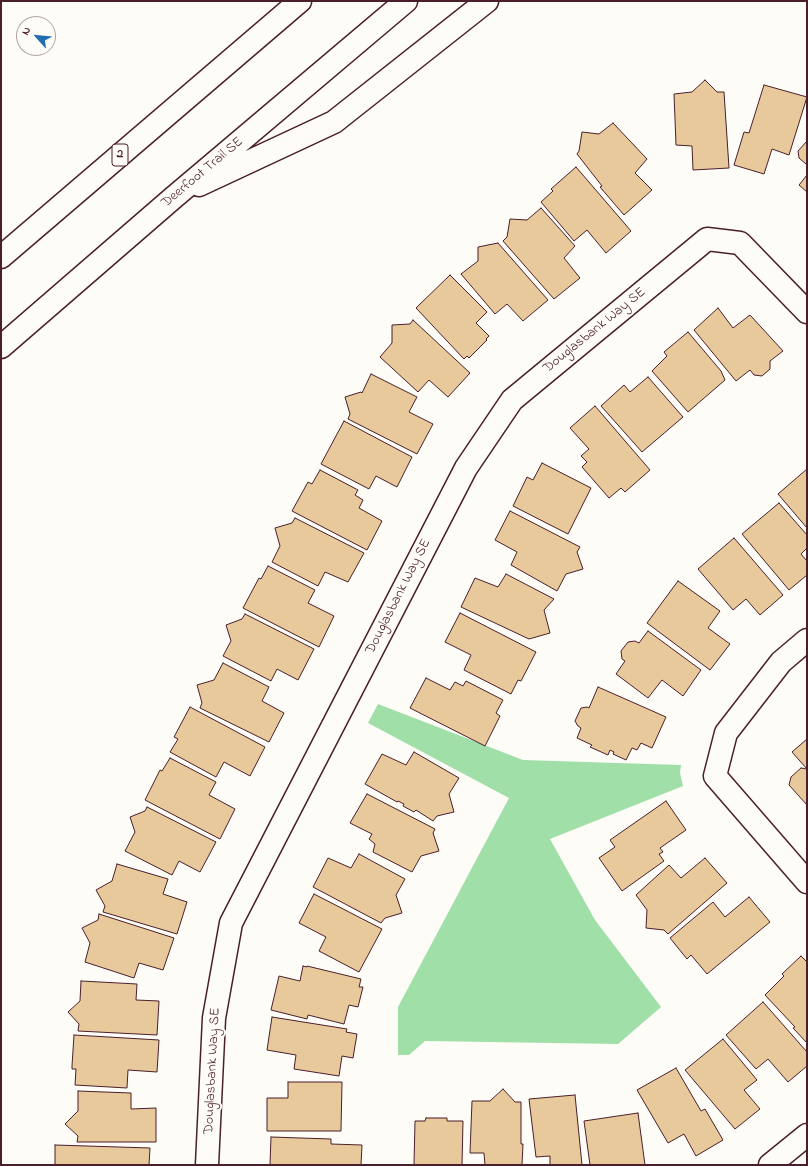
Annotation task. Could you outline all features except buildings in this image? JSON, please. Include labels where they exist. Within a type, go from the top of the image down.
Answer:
[{"type":"main road","points":[[238,53],[285,1]]},
{"type":"main road","name":"2","points":[[1,257],[300,1]]},
{"type":"main road","name":"Deerfoot Trail SE","points":[[1,347],[173,198],[406,1]]},
{"type":"main road","points":[[173,198],[334,122],[487,1]]},
{"type":"main road","name":"Douglasbank Way SE","points":[[207,1165],[214,1018],[231,923],[466,468],[512,400],[707,239],[740,243],[807,312]]},
{"type":"main road","points":[[807,640],[781,662],[726,734],[716,776],[807,882]]},
{"type":"main road","points":[[770,1165],[807,1135]]},
{"type":"green space","points":[[378,704],[523,760],[681,765],[680,773],[683,786],[550,839],[595,920],[661,1007],[618,1044],[425,1041],[409,1055],[398,1055],[398,1007],[509,798],[368,723]]}]
